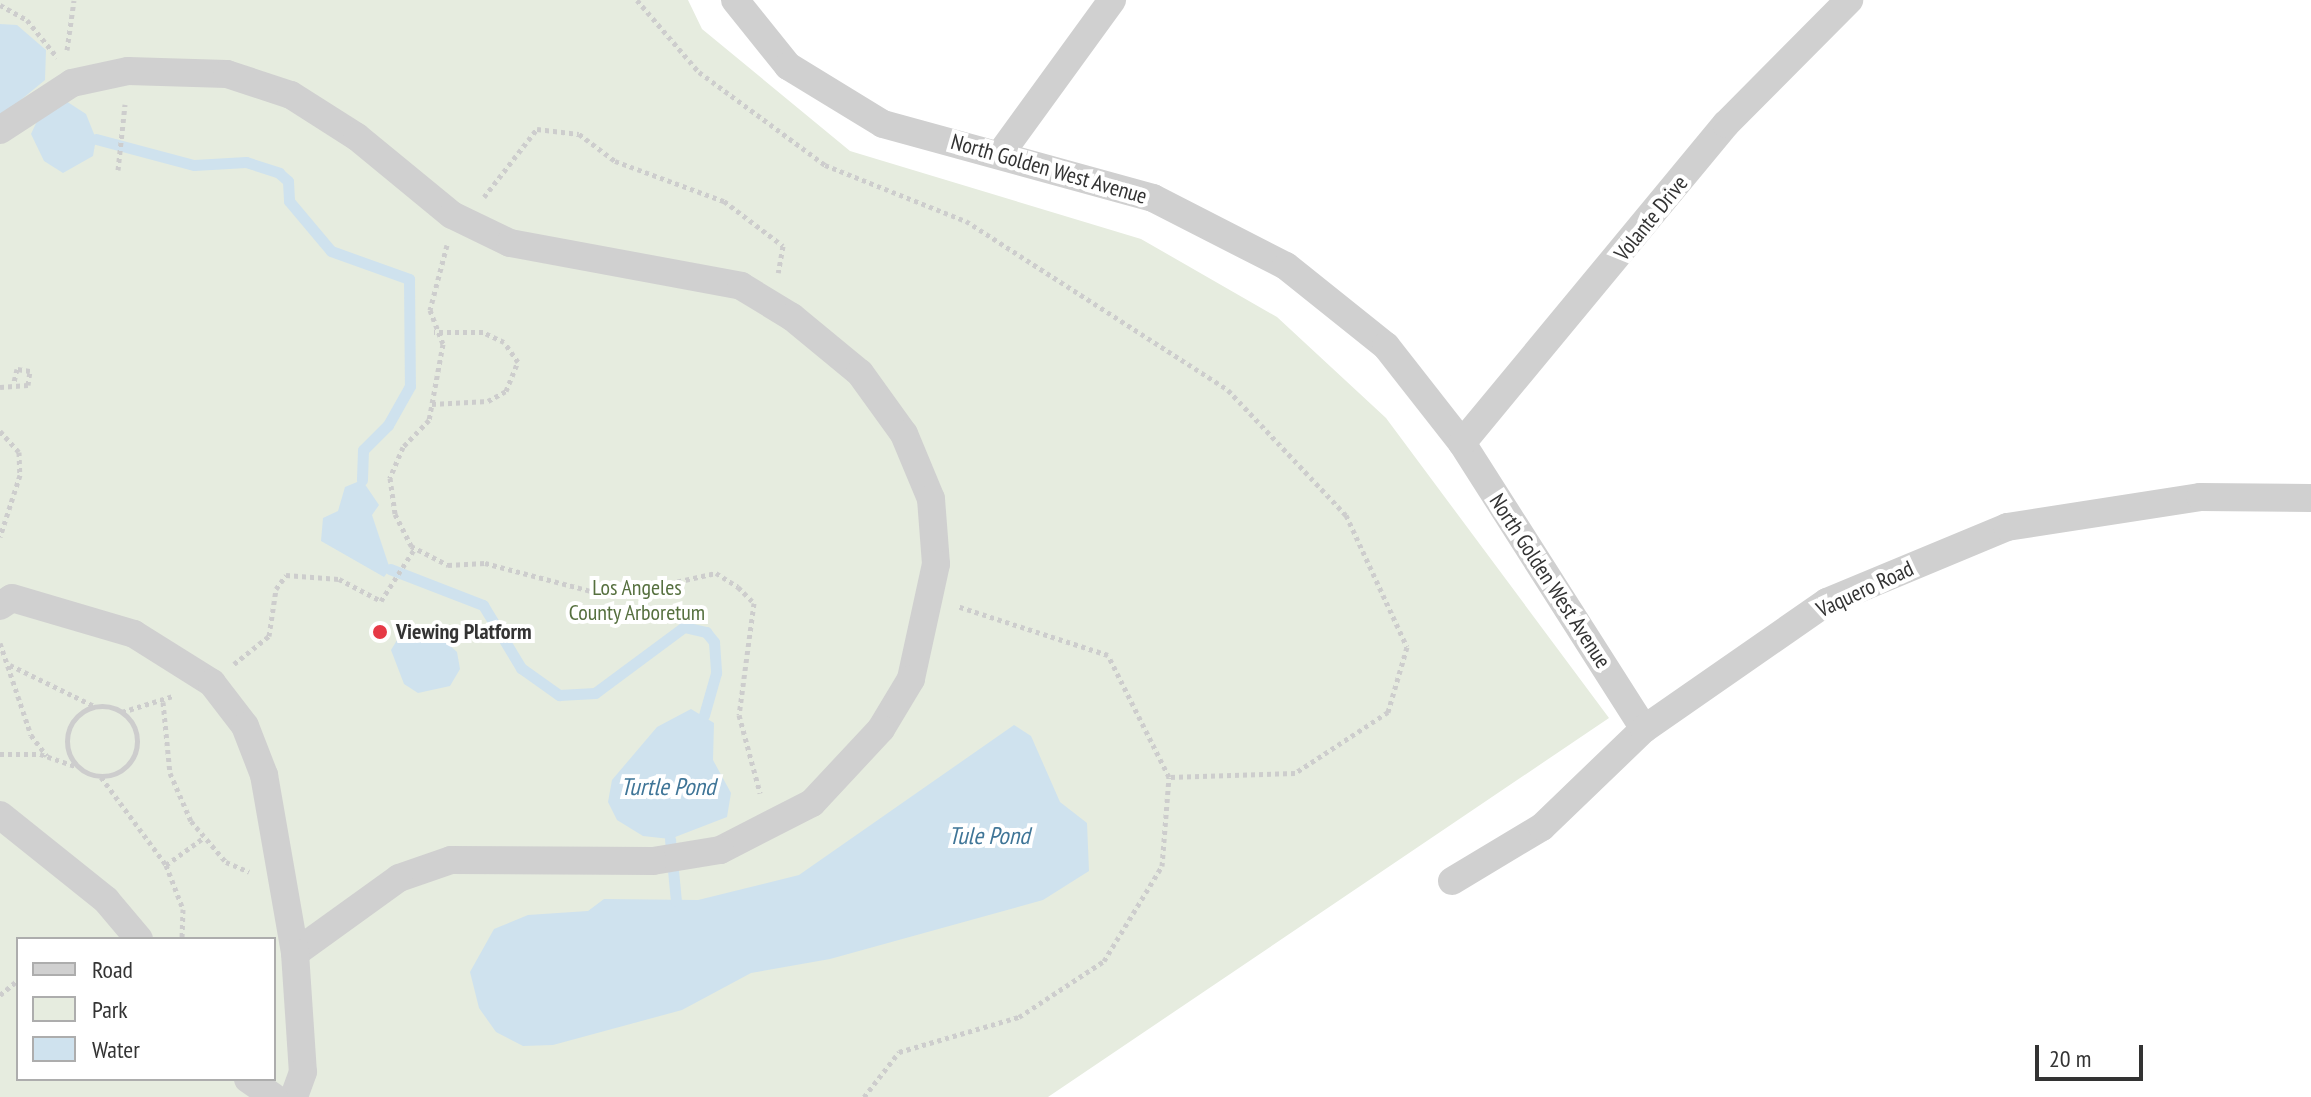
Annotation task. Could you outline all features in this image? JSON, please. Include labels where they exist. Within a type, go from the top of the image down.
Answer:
[{"type":"street","name":"North Golden West Avenue","points":[[735,0],[788,66],[883,124],[1001,153],[1153,198],[1286,266],[1386,346],[1462,443],[1644,729]]},
{"type":"street","points":[[1001,153],[1112,0]]},
{"type":"street","name":"Volante Drive","points":[[1462,443],[1726,124],[1849,0]]},
{"type":"street","points":[[0,130],[64,78],[158,68],[227,74],[291,95],[461,219],[510,243],[572,259],[686,272],[741,286],[772,305],[860,373],[904,434],[931,499],[932,597],[911,679],[881,729],[812,803],[769,829],[720,850],[653,861],[451,860],[399,878],[295,953]]},
{"type":"street","name":"Vaquero Road","points":[[1452,881],[1542,827],[1644,729],[1827,602],[2007,527],[2200,497],[2311,498]]},
{"type":"street","points":[[4,595],[134,634],[205,677],[245,726],[264,775],[295,953],[303,1072],[294,1097]]},
{"type":"street","points":[[0,815],[106,900],[137,937]]},
{"type":"street","points":[[251,1081],[274,1097]]},
{"type":"path","points":[[64,78],[74,40],[74,0]]},
{"type":"path","points":[[637,0],[699,72],[825,165],[966,221],[1228,390],[1346,515],[1407,647],[1388,712],[1295,773],[1169,777]]},
{"type":"path","points":[[0,5],[27,20],[64,78]]},
{"type":"path","points":[[769,829],[739,715],[754,603],[738,587],[716,573],[631,592],[591,591],[485,563],[448,565],[415,548],[395,514],[390,478],[432,404],[443,344],[433,332],[440,258],[461,219],[537,129],[579,134],[615,161],[724,201],[783,246],[772,305]]},
{"type":"path","points":[[118,170],[122,131]]},
{"type":"path","points":[[432,404],[488,401],[506,391],[518,362],[504,342],[483,332],[433,332]]},
{"type":"path","points":[[0,387],[14,382]]},
{"type":"path","points":[[0,431],[19,452],[20,475],[0,537]]},
{"type":"path","points":[[10,665],[94,707],[121,712],[163,702],[269,636],[276,589],[286,575],[339,579],[381,601],[396,587],[415,548]]},
{"type":"path","points":[[864,1097],[899,1052],[1019,1017],[1104,961],[1162,866],[1169,777],[1108,655],[932,597]]},
{"type":"path","points":[[0,643],[10,665],[31,735],[47,756]]},
{"type":"path","points":[[163,702],[170,773],[203,838],[226,862],[283,880]]},
{"type":"path","points":[[77,768],[68,732],[94,707]]},
{"type":"path","points":[[0,754],[47,756],[101,777],[115,774],[135,752],[132,723],[121,712]]},
{"type":"path","points":[[101,777],[166,865],[183,909],[182,937]]},
{"type":"path","points":[[166,865],[203,838]]},
{"type":"path","points":[[0,995],[16,982]]},
{"type":"green space","name":"Los Angeles County Arboretum","points":[[0,0],[688,0],[702,29],[850,151],[1141,239],[1277,317],[1386,418],[1609,718],[1048,1097],[0,1097]]},
{"type":"water","points":[[0,24],[17,25],[46,50],[45,80],[0,117]]},
{"type":"water","points":[[66,101],[86,114],[96,139],[93,156],[63,173],[44,161],[31,134],[38,119]]},
{"type":"water","points":[[362,480],[379,505],[372,515],[390,569],[384,577],[321,541],[323,518],[338,511],[345,487]]},
{"type":"water","points":[[405,627],[430,627],[457,652],[460,669],[450,686],[418,693],[404,684],[391,650]]},
{"type":"water","name":"Turtle Pond","points":[[691,709],[714,723],[713,760],[731,793],[727,817],[670,839],[643,836],[617,820],[608,802],[612,780],[657,727]]},
{"type":"water","name":"Tule Pond","points":[[1014,725],[1031,736],[1060,802],[1087,823],[1089,871],[1043,900],[830,959],[751,973],[682,1010],[553,1045],[523,1046],[496,1032],[479,1008],[470,972],[494,929],[528,915],[588,911],[604,899],[698,900],[799,875]]},
{"type":"waterway","points":[[96,139],[194,165],[246,162],[279,173],[288,181],[289,201],[331,251],[409,279],[410,386],[388,425],[363,450],[362,480]]},
{"type":"waterway","points":[[390,569],[483,605],[521,668],[559,695],[595,693],[684,627],[706,632],[714,642],[716,673],[704,715]]},
{"type":"waterway","points":[[670,839],[676,901]]},
{"type":"place","name":"Viewing Platform","points":[[380,632]]}]
